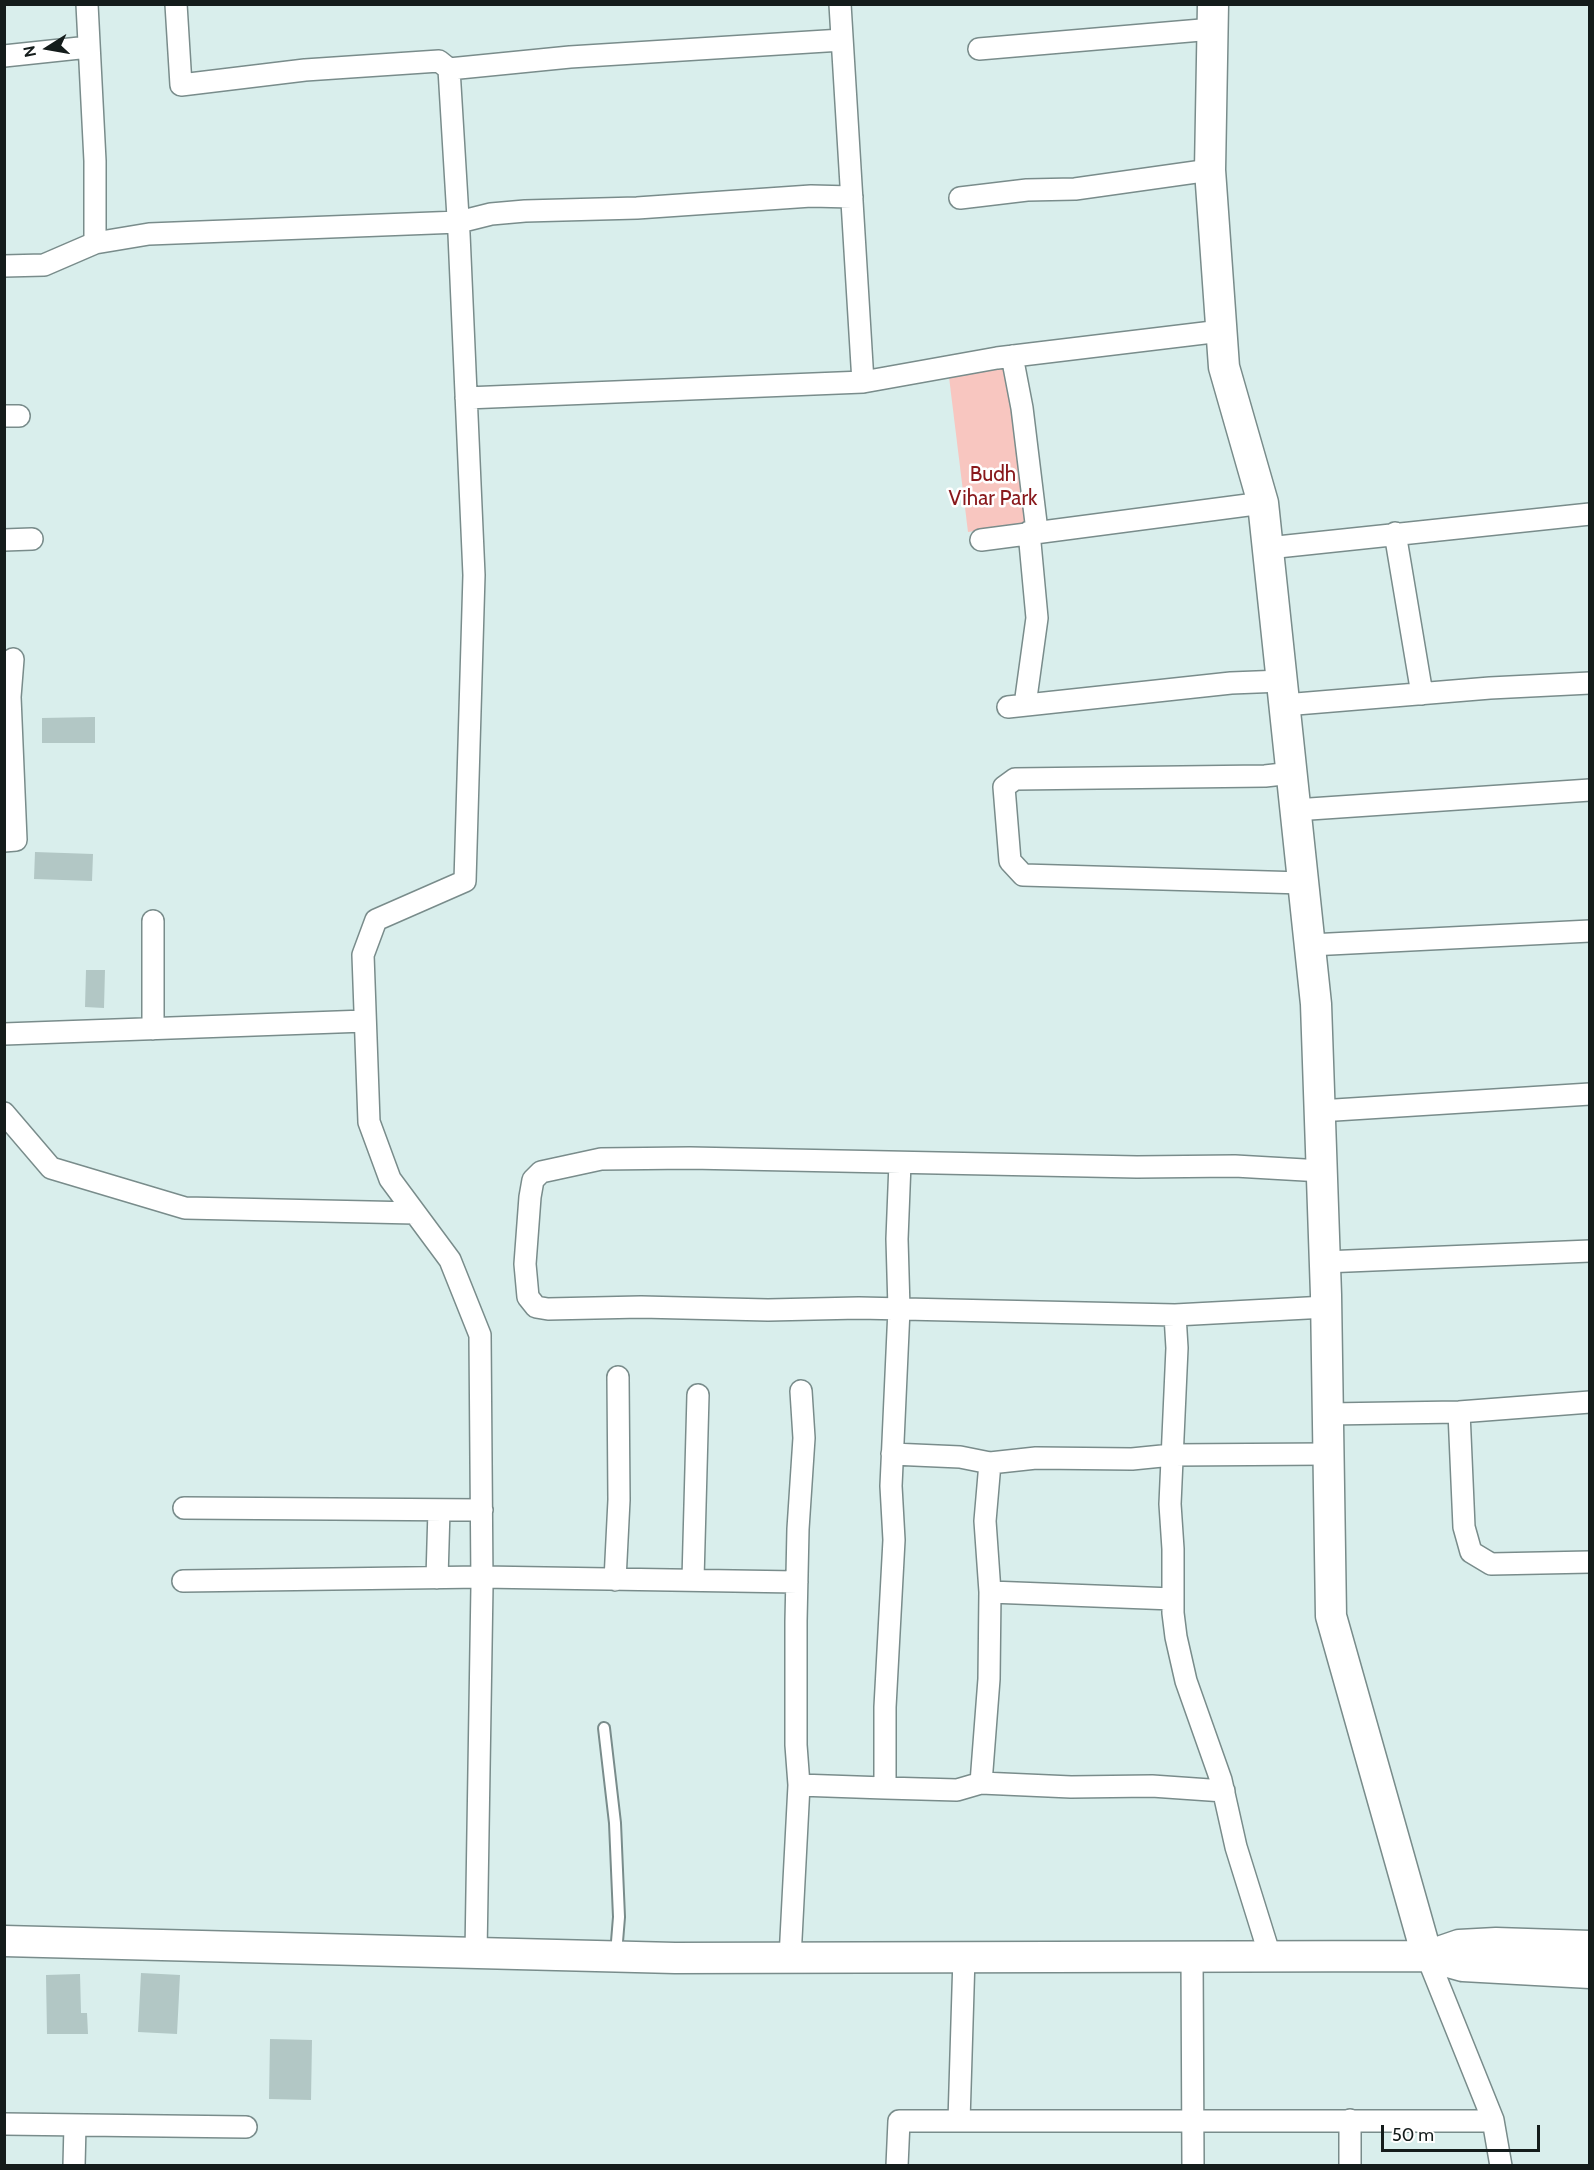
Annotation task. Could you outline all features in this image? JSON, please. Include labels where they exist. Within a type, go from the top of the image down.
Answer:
[{"type":"street","points":[[87,4],[96,161],[95,243]]},
{"type":"street","points":[[176,4],[181,84],[305,70],[438,62],[448,69],[570,57],[842,40]]},
{"type":"street","points":[[840,4],[863,382]]},
{"type":"street","points":[[979,49],[1213,17],[1210,170],[1224,367],[1263,503],[1316,1004],[1326,1307],[1331,1616],[1426,1956],[1493,2121],[1501,2166]]},
{"type":"street","points":[[4,56],[89,47]]},
{"type":"street","points":[[448,69],[459,222],[474,575],[465,881],[376,920],[363,955],[369,1122],[390,1179],[450,1260],[480,1335],[482,1577],[476,1953]]},
{"type":"street","points":[[960,198],[1027,190],[1075,189],[1210,170]]},
{"type":"street","points":[[4,266],[44,264],[95,243],[149,234],[459,222],[525,211],[637,208],[811,196],[852,197]]},
{"type":"street","points":[[466,398],[863,382],[1012,356],[1221,331]]},
{"type":"street","points":[[1012,356],[1022,408],[1033,532],[1037,618],[1017,706],[1219,684],[1283,693],[1422,694],[1590,683]]},
{"type":"street","points":[[981,540],[1263,503]]},
{"type":"street","points":[[1268,548],[1590,514]]},
{"type":"street","points":[[1395,533],[1422,694]]},
{"type":"street","points":[[4,540],[32,539]]},
{"type":"street","points":[[4,841],[16,840],[10,697],[13,659]]},
{"type":"street","points":[[1292,773],[1265,776],[1015,779],[1004,787],[1010,861],[1023,875],[1303,884]]},
{"type":"street","points":[[1295,810],[1590,790]]},
{"type":"street","points":[[153,921],[153,1029]]},
{"type":"street","points":[[1310,945],[1589,931],[1590,942]]},
{"type":"street","points":[[4,1034],[366,1021]]},
{"type":"street","points":[[1319,1111],[1590,1094]]},
{"type":"street","points":[[4,1113],[51,1168],[185,1208],[415,1213]]},
{"type":"street","points":[[1322,1171],[1235,1166],[1137,1167],[601,1159],[552,1167],[541,1172],[533,1180],[525,1264],[528,1297],[536,1306],[548,1310],[641,1307],[898,1308],[1175,1315],[1326,1307]]},
{"type":"street","points":[[885,1788],[885,1707],[894,1540],[892,1454],[898,1308],[897,1239],[900,1163]]},
{"type":"street","points":[[1324,1262],[1590,1251]]},
{"type":"street","points":[[1175,1315],[1177,1348],[1170,1504],[1176,1637],[1186,1681],[1224,1791],[1236,1846],[1270,1956]]},
{"type":"street","points":[[615,1580],[619,1500],[618,1377]]},
{"type":"street","points":[[790,1958],[799,1785],[796,1745],[796,1582],[804,1438],[801,1391]]},
{"type":"street","points":[[693,1579],[698,1395]]},
{"type":"street","points":[[1328,1414],[1459,1412],[1590,1402]]},
{"type":"street","points":[[1459,1412],[1464,1527],[1471,1552],[1491,1564],[1590,1562]]},
{"type":"street","points":[[892,1454],[960,1457],[990,1463],[1036,1458],[1132,1459],[1172,1455],[1328,1454]]},
{"type":"street","points":[[981,1783],[989,1678],[990,1592],[985,1521],[990,1463]]},
{"type":"street","points":[[184,1508],[482,1509]]},
{"type":"street","points":[[437,1578],[439,1510]]},
{"type":"street","points":[[183,1581],[482,1577],[796,1582]]},
{"type":"street","points":[[990,1592],[1173,1599]]},
{"type":"street","points":[[799,1785],[957,1790],[981,1783],[1071,1787],[1161,1786],[1224,1791]]},
{"type":"street","points":[[4,1941],[616,1957],[1426,1956],[1463,1966],[1590,1973]]},
{"type":"street","points":[[1426,1956],[1468,1944],[1590,1946]]},
{"type":"street","points":[[1192,1956],[1193,2166]]},
{"type":"street","points":[[959,2121],[964,1957]]},
{"type":"street","points":[[897,2166],[899,2121],[1193,2119],[1493,2121]]},
{"type":"street","points":[[1350,2120],[1350,2166]]},
{"type":"street","points":[[4,2124],[246,2127]]},
{"type":"street","points":[[74,2166],[75,2125]]},
{"type":"lane","points":[[604,1728],[615,1823],[619,1917],[616,1957]]},
{"type":"green space","name":"Budh Vihar Park","points":[[1005,357],[1028,523],[968,532],[949,377]]},
{"type":"building","points":[[95,717],[95,743],[42,743],[42,718]]},
{"type":"building","points":[[35,852],[93,854],[92,881],[34,879]]},
{"type":"building","points":[[86,970],[105,970],[104,1008],[85,1007]]},
{"type":"building","points":[[141,1973],[180,1975],[177,2034],[138,2032]]},
{"type":"building","points":[[80,1974],[81,2013],[87,2013],[88,2034],[47,2034],[46,1975]]},
{"type":"building","points":[[270,2039],[312,2040],[311,2100],[269,2099]]}]
